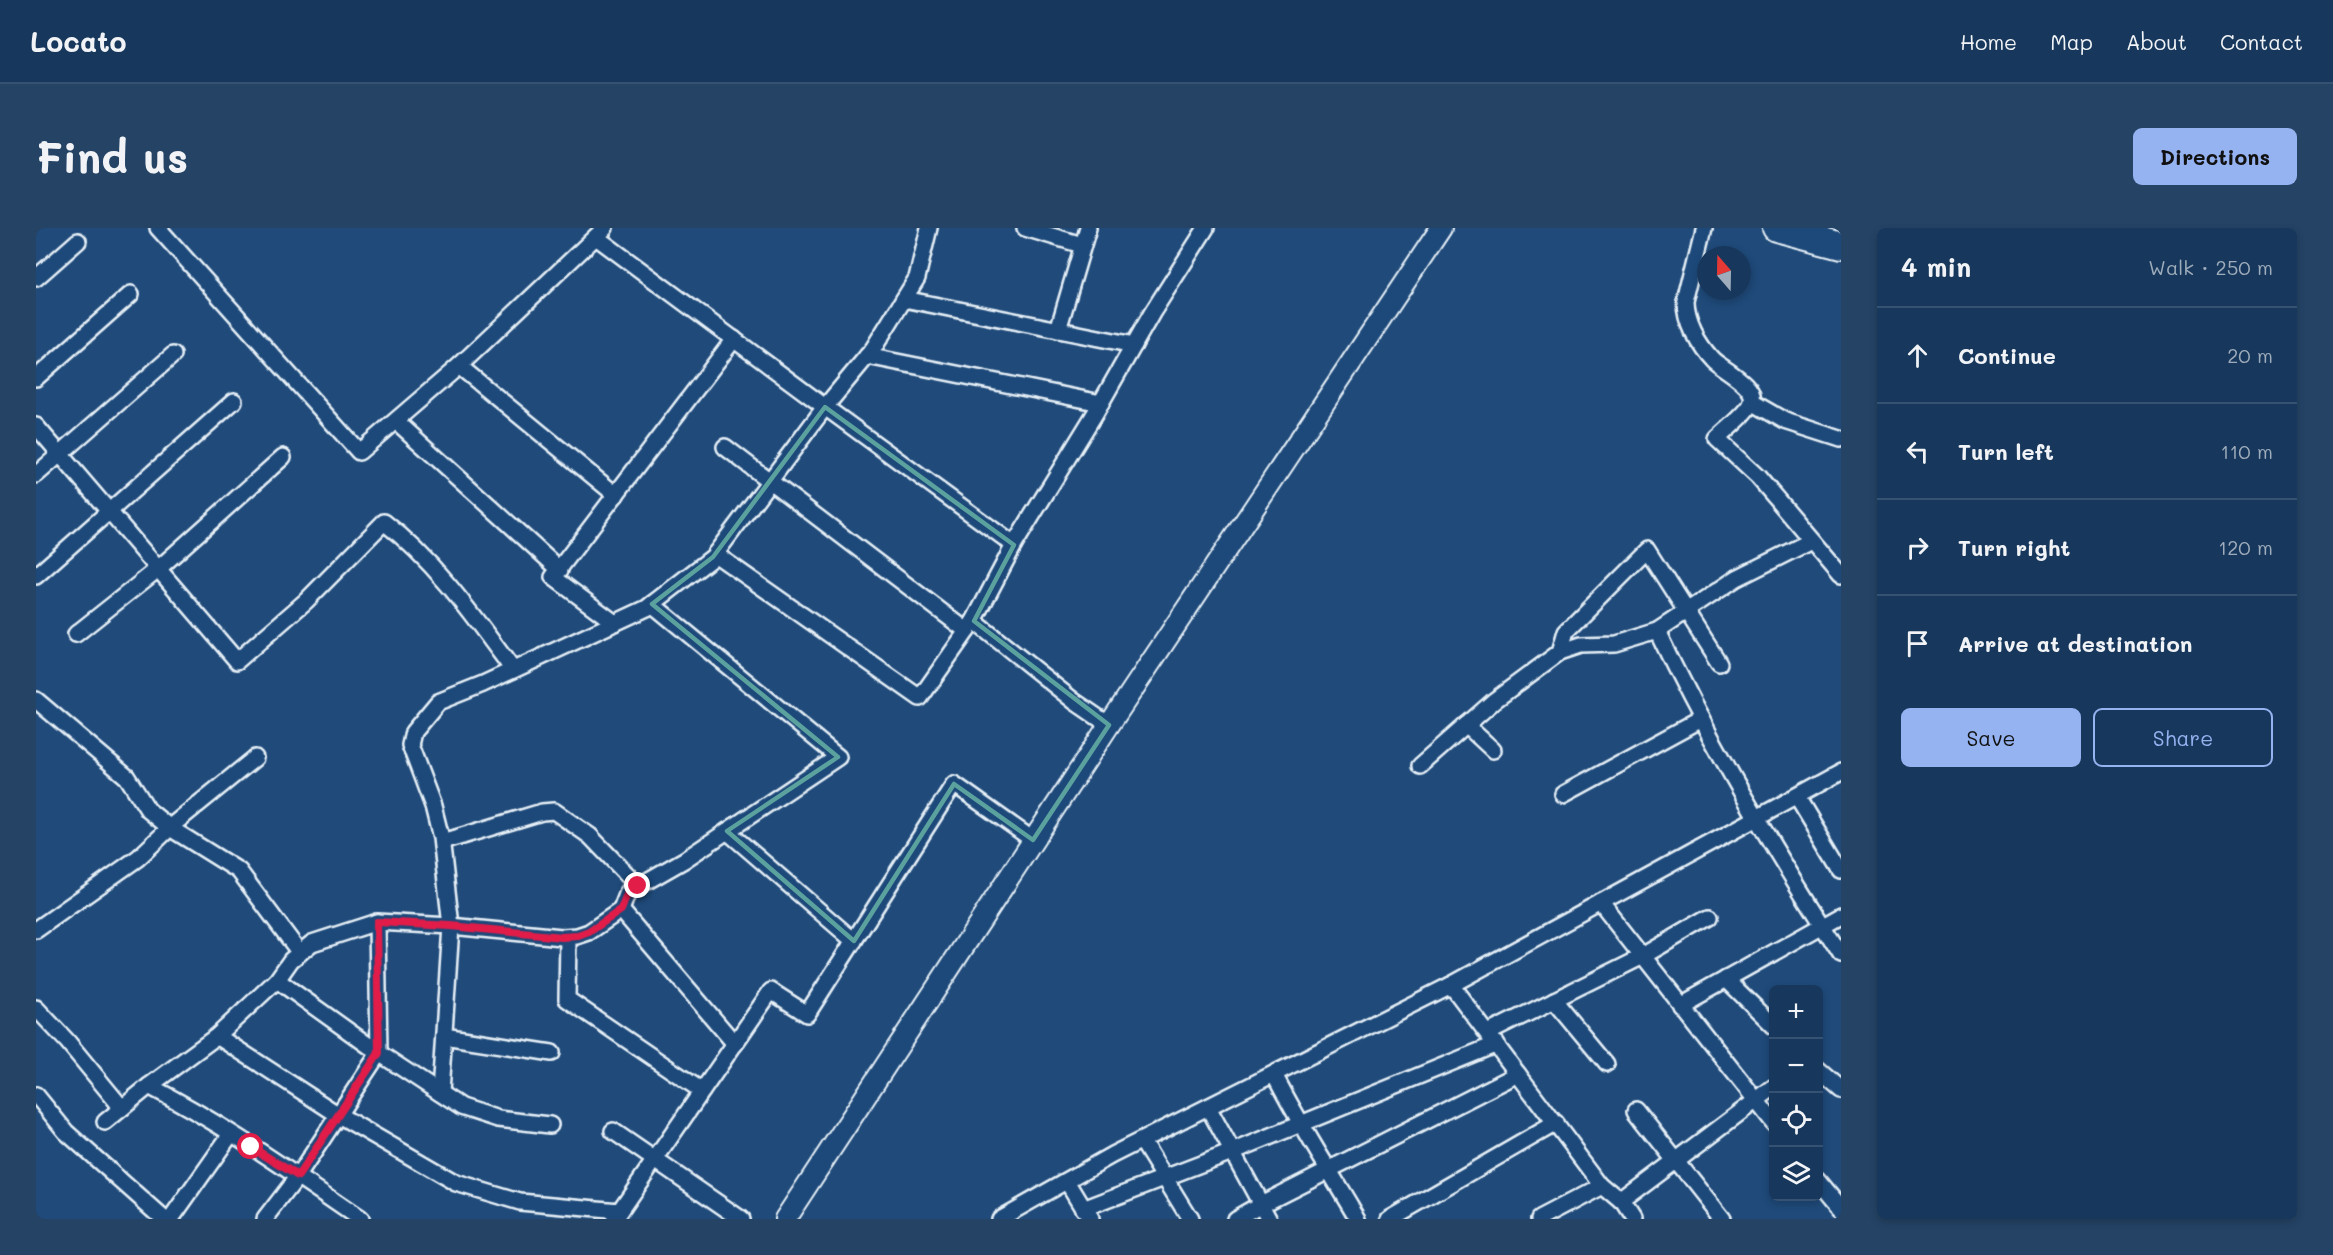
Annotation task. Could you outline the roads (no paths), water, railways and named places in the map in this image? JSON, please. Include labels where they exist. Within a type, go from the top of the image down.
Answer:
[{"type":"highway","points":[[1776,228],[1841,245]]},
{"type":"street","points":[[158,228],[359,452],[459,366],[601,232],[734,339],[1014,545]]},
{"type":"street","points":[[440,1093],[451,926],[442,842],[434,806],[410,745],[413,732],[438,702],[513,670],[652,604],[715,554],[825,407],[867,356],[917,278],[929,228]]},
{"type":"street","points":[[1025,228],[1083,245]]},
{"type":"street","points":[[1058,330],[1088,228]]},
{"type":"street","points":[[715,554],[920,698],[971,626],[1014,545],[1206,228]]},
{"type":"street","points":[[785,1219],[1109,724],[1441,228]]},
{"type":"street","points":[[1704,228],[1686,302],[1686,314],[1701,346],[1714,361],[1741,381],[1750,391],[1752,402],[1785,421],[1841,439]]},
{"type":"street","points":[[36,278],[78,241]]},
{"type":"street","points":[[36,378],[131,294]]},
{"type":"street","points":[[904,299],[1134,345]]},
{"type":"street","points":[[615,623],[553,578],[734,339]]},
{"type":"street","points":[[36,475],[173,355]]},
{"type":"street","points":[[867,356],[1101,403]]},
{"type":"street","points":[[459,366],[616,495]]},
{"type":"street","points":[[36,576],[234,401]]},
{"type":"street","points":[[1752,402],[1717,439],[1758,477],[1841,575]]},
{"type":"street","points":[[396,421],[560,570]]},
{"type":"street","points":[[36,426],[237,661],[306,601],[384,522],[418,551],[465,605],[513,670]]},
{"type":"street","points":[[725,447],[1109,724]]},
{"type":"street","points":[[76,634],[158,569],[283,457]]},
{"type":"street","points":[[1420,766],[1495,700],[1560,652],[1581,645],[1614,644],[1657,631],[1737,578],[1811,541]]},
{"type":"street","points":[[1560,652],[1566,631],[1647,550],[1719,663]]},
{"type":"street","points":[[105,1122],[217,1036],[277,980],[291,960],[312,943],[377,922],[578,936],[589,932],[621,910],[628,892],[684,860],[838,758],[652,604]]},
{"type":"street","points":[[1657,631],[1701,719],[1756,819],[1841,955]]},
{"type":"street","points":[[36,700],[127,777],[148,810],[170,828],[239,871],[300,953]]},
{"type":"street","points":[[1563,794],[1701,719]]},
{"type":"street","points":[[1466,725],[1493,750]]},
{"type":"street","points":[[36,930],[138,858],[170,828],[255,758]]},
{"type":"street","points":[[999,1219],[1142,1140],[1451,985],[1841,772]]},
{"type":"street","points":[[217,1036],[337,1114],[456,1183],[520,1202],[616,1215],[771,991],[807,1014],[954,784],[1033,840]]},
{"type":"street","points":[[1797,797],[1841,870]]},
{"type":"street","points":[[442,842],[542,812],[554,811],[590,836],[638,886]]},
{"type":"street","points":[[727,831],[854,941]]},
{"type":"street","points":[[1601,903],[1769,1118]]},
{"type":"street","points":[[621,910],[735,1044]]},
{"type":"street","points":[[1680,1005],[1841,915]]},
{"type":"street","points":[[1067,1181],[1086,1214],[1165,1178],[1300,1124],[1492,1038],[1554,1000],[1643,956],[1710,917]]},
{"type":"street","points":[[265,1219],[298,1176],[379,1053],[377,922]]},
{"type":"street","points":[[568,937],[567,999],[702,1091]]},
{"type":"street","points":[[1726,979],[1769,1022]]},
{"type":"street","points":[[277,980],[379,1053],[460,1107],[488,1116],[550,1125]]},
{"type":"street","points":[[1451,985],[1602,1186],[1621,1202],[1632,1219]]},
{"type":"street","points":[[1554,1000],[1607,1064]]},
{"type":"street","points":[[36,1008],[68,1041],[122,1108]]},
{"type":"street","points":[[444,1036],[552,1053]]},
{"type":"street","points":[[1274,1074],[1300,1124],[1358,1219]]},
{"type":"street","points":[[1235,1219],[1260,1204],[1518,1074]]},
{"type":"street","points":[[1823,1074],[1841,1090]]},
{"type":"street","points":[[149,1086],[186,1105],[298,1176],[357,1218]]},
{"type":"street","points":[[1621,1202],[1769,1090]]},
{"type":"street","points":[[36,1095],[66,1132],[164,1219]]},
{"type":"street","points":[[1208,1107],[1269,1219]]},
{"type":"street","points":[[1636,1110],[1722,1219]]},
{"type":"street","points":[[1390,1219],[1556,1123]]},
{"type":"street","points":[[613,1131],[741,1219]]},
{"type":"street","points":[[171,1219],[231,1134]]},
{"type":"street","points":[[1142,1140],[1190,1219]]},
{"type":"street","points":[[1539,1219],[1602,1186]]},
{"type":"street","points":[[1823,1186],[1841,1208]]}]
